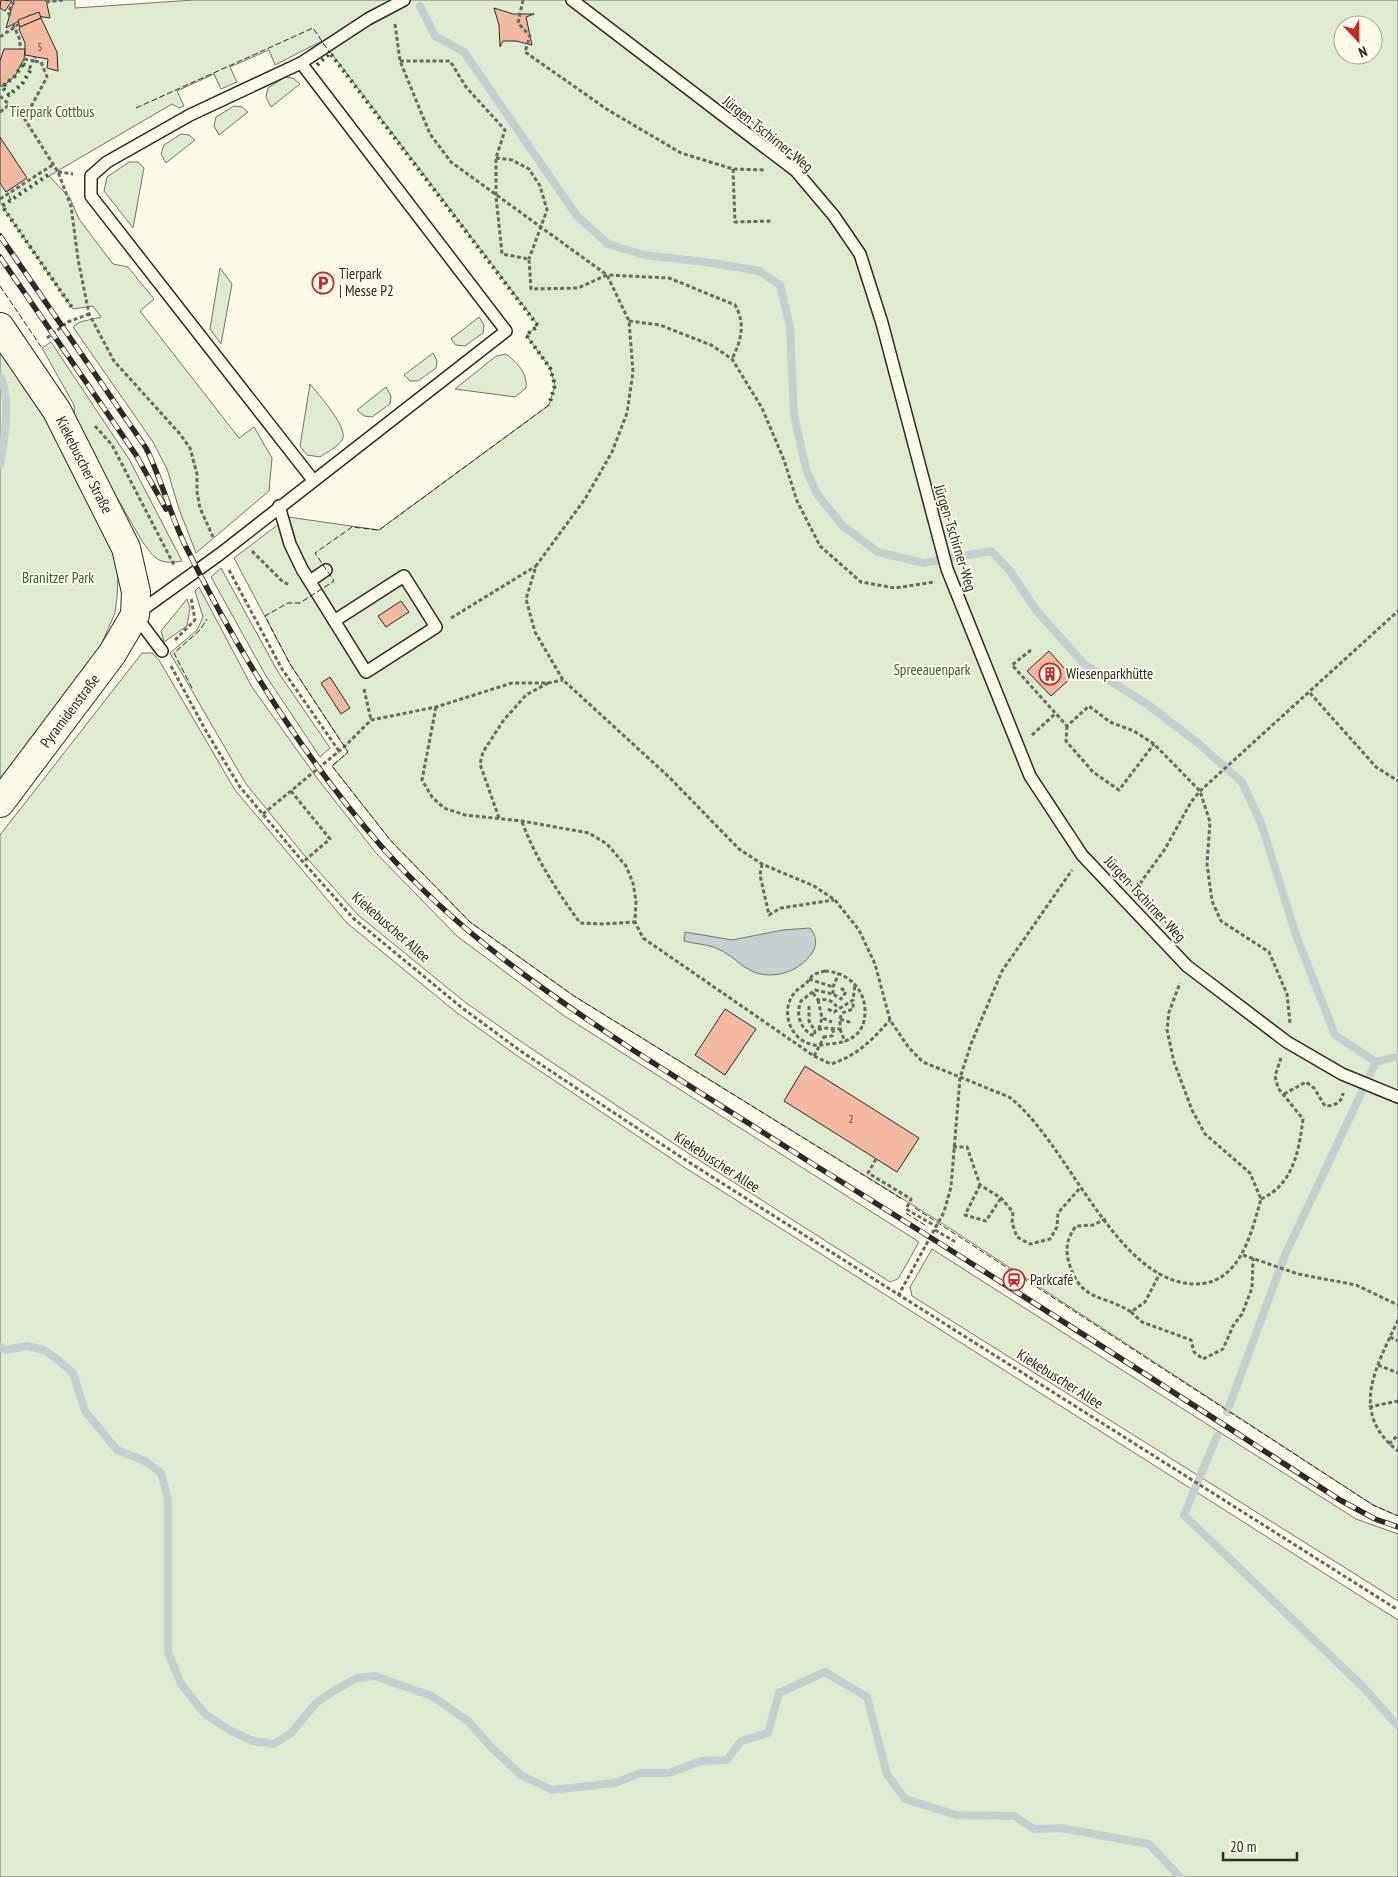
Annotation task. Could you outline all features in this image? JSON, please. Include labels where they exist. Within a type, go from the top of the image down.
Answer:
[{"type":"street","name":"Kiekebuscher Straße","points":[[0,327],[57,411],[126,548],[136,592],[135,615]]},
{"type":"street","name":"Pyramidenstraße","points":[[0,803],[112,654],[135,615]]},
{"type":"lane","points":[[312,480],[91,196],[91,176],[107,162],[190,115],[301,63],[339,37],[404,0]]},
{"type":"lane","name":"Jürgen-Tschirner-Weg","points":[[572,0],[796,171],[834,216],[860,254],[873,289],[926,496],[949,575],[1017,748],[1030,776],[1082,855],[1187,966],[1287,1042],[1345,1076],[1398,1097]]},
{"type":"lane","points":[[162,651],[135,615],[220,554],[312,480],[506,331],[301,63]]},
{"type":"lane","points":[[279,506],[290,544],[310,582],[334,621],[366,672],[436,627],[404,576],[334,621]]},
{"type":"lane","points":[[310,582],[326,570]]},
{"type":"path","points":[[46,2],[63,0]]},
{"type":"path","points":[[523,0],[518,23],[530,36],[525,52],[608,110],[681,153],[734,169],[796,171]]},
{"type":"path","points":[[10,16],[8,12],[14,2]]},
{"type":"path","points":[[392,6],[400,61],[430,134],[451,162],[607,276],[629,321],[633,372],[627,413],[612,452],[585,499],[536,566],[526,599],[536,632],[563,680],[669,777],[739,850],[762,864],[814,886],[835,900],[859,930],[875,964],[890,1020],[909,1048],[923,1062],[1010,1097],[1022,1106],[1032,1116],[1080,1188],[1135,1256],[1160,1273],[1186,1283],[1207,1284],[1222,1276],[1243,1255],[1261,1200],[1250,1173],[1205,1134],[1192,1110],[1174,1062],[1167,1030],[1169,1012],[1187,966]]},
{"type":"path","points":[[0,37],[13,25],[19,24]]},
{"type":"path","points":[[13,25],[20,40],[20,50]]},
{"type":"path","points":[[24,59],[34,59],[41,62],[47,77],[24,118]]},
{"type":"path","points":[[400,61],[450,61],[466,87],[505,130],[496,158],[496,196],[502,254],[529,259]]},
{"type":"path","points":[[0,96],[24,118],[54,164],[71,206],[78,259],[90,314],[114,361],[180,434],[190,448],[197,474],[196,492],[200,508],[220,554],[282,669],[339,751]]},
{"type":"path","points":[[0,112],[9,105]]},
{"type":"path","points":[[496,158],[512,160],[529,169],[540,186],[547,210],[529,259],[531,289],[578,288],[607,276],[669,278],[735,305],[742,324],[740,342],[732,359]]},
{"type":"path","points":[[0,199],[54,164]]},
{"type":"path","points":[[734,169],[735,222],[772,221]]},
{"type":"path","points":[[47,338],[68,322],[90,314]]},
{"type":"path","points":[[629,321],[660,325],[711,345],[732,359],[762,408],[784,460],[797,501],[820,546],[861,582],[895,588],[949,575]]},
{"type":"path","points":[[239,538],[283,582],[292,586]]},
{"type":"path","points":[[436,627],[536,566]]},
{"type":"path","points":[[162,651],[184,633],[195,620],[194,605],[182,582]]},
{"type":"path","points":[[1127,901],[1165,849],[1200,791],[1398,611]]},
{"type":"path","points":[[1031,650],[1012,666],[1067,726]]},
{"type":"path","name":"Kiekebuscher Allee","points":[[162,651],[206,731],[240,787],[353,918],[461,1007],[522,1052],[687,1161],[1398,1610]]},
{"type":"path","points":[[366,672],[364,686],[371,720]]},
{"type":"path","points":[[263,814],[339,751],[371,720],[436,707],[512,683],[548,683],[563,680]]},
{"type":"path","points":[[499,819],[480,764],[482,752],[503,721],[526,695],[548,683]]},
{"type":"path","points":[[1310,693],[1376,767],[1398,781]]},
{"type":"path","points":[[1154,744],[1119,790],[1093,772],[1066,741],[1067,726],[1089,706],[1110,722],[1134,731],[1154,744],[1200,791],[1210,822],[1207,864],[1212,901],[1221,921],[1269,952],[1287,994],[1291,1019],[1287,1042],[1275,1076],[1278,1088],[1303,1119],[1290,1176],[1272,1194],[1261,1200]]},
{"type":"path","points":[[436,707],[422,780],[432,797],[444,808],[465,815],[522,821],[589,833],[607,844],[626,866],[636,901],[635,922],[643,938],[814,1056],[831,1064],[849,1059],[873,1040],[890,1020]]},
{"type":"path","points":[[1017,748],[1056,713]]},
{"type":"path","points":[[291,791],[330,839],[303,862]]},
{"type":"path","points":[[522,821],[530,844],[546,873],[580,922],[604,924],[635,922]]},
{"type":"path","points":[[898,1296],[944,1212],[951,1187],[960,1078],[971,1044],[1002,972],[1082,855]]},
{"type":"path","points":[[762,864],[760,876],[769,915],[781,908],[835,900]]},
{"type":"path","points":[[825,971],[839,973],[855,984],[863,998],[862,1026],[856,1036],[845,1043],[814,1046],[802,1039],[790,1027],[787,1018],[790,997],[814,974],[825,971]]},
{"type":"path","points":[[833,994],[832,988],[839,973]]},
{"type":"path","points":[[809,980],[832,988]]},
{"type":"path","points":[[845,1043],[840,1029],[840,1019],[842,1014],[853,1009],[855,984]]},
{"type":"path","points":[[813,993],[818,1000],[822,1018],[814,1036],[804,1030],[798,1015],[801,1001],[815,990],[843,998],[846,992],[841,988]]},
{"type":"path","points":[[818,1000],[830,1000],[838,1008]]},
{"type":"path","points":[[828,1009],[834,1012],[853,1000]]},
{"type":"path","points":[[808,1006],[808,1021],[817,1030],[840,1029]]},
{"type":"path","points":[[822,1018],[832,1022]]},
{"type":"path","points":[[840,1019],[849,1022],[851,1020]]},
{"type":"path","points":[[814,1056],[823,1037],[832,1036],[834,1033],[832,1029]]},
{"type":"path","points":[[1284,1094],[1306,1082],[1314,1088],[1325,1106],[1334,1106],[1343,1096],[1345,1076]]},
{"type":"path","points":[[953,1147],[967,1147],[980,1185],[1001,1198],[1012,1212],[1012,1223],[1017,1237],[1030,1244],[1050,1239],[1057,1227],[1058,1213],[1080,1188]]},
{"type":"path","points":[[876,1159],[868,1173],[911,1199],[906,1209],[954,1241],[952,1245]]},
{"type":"path","points":[[980,1185],[965,1215],[986,1221],[1001,1198]]},
{"type":"path","points":[[1106,1220],[1093,1225],[1076,1226],[1068,1237],[1067,1256],[1074,1278],[1085,1290],[1131,1312],[1142,1322],[1191,1340],[1194,1352],[1204,1359],[1223,1349],[1233,1326],[1242,1314],[1252,1288],[1253,1258]]},
{"type":"path","points":[[1243,1255],[1268,1262],[1298,1274],[1356,1285],[1398,1305]]},
{"type":"path","points":[[1131,1312],[1146,1302],[1160,1273]]},
{"type":"path","points":[[1398,1320],[1378,1365],[1368,1396],[1369,1407],[1380,1434],[1398,1451]]},
{"type":"path","points":[[1390,1337],[1398,1341]]},
{"type":"path","points":[[1378,1365],[1398,1373]]},
{"type":"path","points":[[1369,1407],[1398,1402]]},
{"type":"path","points":[[1389,1444],[1398,1435]]},
{"type":"green space","name":"Spreeauenpark","points":[[0,0],[75,0],[75,8],[194,0],[1398,0],[1398,1516],[1373,1505],[940,1222],[574,996],[470,922],[391,841],[332,766],[348,752],[290,664],[234,558],[288,517],[379,530],[549,405],[555,385],[550,368],[526,335],[538,325],[322,41],[275,65],[269,50],[230,67],[237,82],[221,89],[214,74],[177,91],[184,106],[179,108],[172,104],[49,176],[70,198],[79,219],[113,264],[128,267],[154,299],[140,311],[239,438],[254,427],[272,458],[269,491],[196,553],[179,509],[167,469],[153,442],[73,327],[80,322],[101,317],[93,306],[73,309],[0,203]]},
{"type":"green space","points":[[285,77],[293,78],[300,84],[271,107],[266,97],[268,88]]},
{"type":"green space","points":[[234,106],[242,107],[248,112],[219,135],[214,126],[216,117]]},
{"type":"green space","points":[[181,134],[189,135],[195,140],[166,163],[161,154],[164,145]]},
{"type":"green space","points":[[129,162],[138,162],[144,168],[133,228],[104,191],[107,177]]},
{"type":"green space","points":[[220,268],[232,284],[221,344],[210,329]]},
{"type":"green space","points":[[479,317],[484,325],[483,333],[465,346],[456,345],[451,339]]},
{"type":"green space","points":[[51,342],[129,459],[182,561],[167,562],[158,559],[142,541],[75,425],[74,405],[42,348]]},
{"type":"green space","name":"Branitzer Park","points":[[0,347],[48,418],[113,553],[118,577],[115,613],[101,645],[0,780]]},
{"type":"green space","points":[[433,353],[437,361],[436,368],[418,381],[410,381],[404,375]]},
{"type":"green space","points":[[506,354],[518,365],[525,378],[526,388],[515,397],[455,389],[496,356]]},
{"type":"green space","points":[[310,384],[338,420],[343,435],[338,445],[320,457],[307,455],[300,446]]},
{"type":"green space","points":[[386,387],[391,396],[390,404],[372,417],[364,416],[357,410]]},
{"type":"green space","points":[[221,568],[278,672],[330,748],[320,757],[266,676],[211,577]]},
{"type":"green space","points":[[199,587],[252,687],[317,778],[376,853],[457,936],[563,1015],[919,1242],[898,1279],[890,1282],[691,1155],[526,1045],[466,1003],[358,915],[304,855],[246,784],[170,653],[197,630],[203,617],[195,591]]},
{"type":"green space","points":[[187,599],[190,608],[187,626],[164,642],[161,631]]},
{"type":"green space","points":[[142,653],[152,653],[159,660],[235,790],[347,923],[456,1012],[519,1057],[684,1167],[1398,1620],[1398,1877],[0,1877],[0,835]]},
{"type":"green space","points":[[932,1249],[1356,1519],[1398,1534],[1398,1601],[912,1296],[910,1287]]},
{"type":"shaded area","points":[[810,928],[816,940],[812,953],[807,959],[794,969],[770,975],[754,972],[718,949],[684,941],[685,932],[732,940],[783,930]]},
{"type":"building","points":[[1,0],[12,1],[5,11],[0,8]]},
{"type":"building","points":[[14,0],[46,0],[50,18],[30,15],[6,28]]},
{"type":"building","points":[[494,8],[513,14],[534,14],[526,17],[532,45],[516,41],[503,41],[500,47],[499,25]]},
{"type":"building","points":[[39,12],[41,18],[20,27],[18,20]]},
{"type":"building","points":[[41,18],[57,52],[58,71],[47,68],[48,59],[25,55],[25,43],[19,29]]},
{"type":"building","points":[[4,49],[25,49],[24,59],[15,76],[2,87],[0,84],[0,61]]},
{"type":"building","points":[[0,137],[27,178],[6,192],[0,183]]},
{"type":"building","points":[[401,601],[409,612],[386,627],[378,616]]},
{"type":"building","name":"Wiesenparkhütte","points":[[1049,651],[1072,677],[1051,696],[1027,671]]},
{"type":"building","points":[[330,677],[350,708],[341,714],[321,683]]},
{"type":"building","points":[[725,1009],[756,1029],[725,1075],[695,1055]]},
{"type":"building","points":[[805,1066],[919,1138],[897,1172],[784,1101]]},
{"type":"waterway","points":[[420,6],[435,36],[464,52],[577,216],[608,244],[644,255],[713,263],[759,271],[780,285],[790,327],[794,415],[806,469],[817,494],[843,526],[878,552],[923,563],[991,551],[1010,571],[1036,610],[1085,665],[1147,704],[1199,744],[1242,782],[1261,823],[1296,935],[1335,1035],[1376,1062]]},
{"type":"waterway","points":[[0,377],[6,396],[5,432],[0,465]]},
{"type":"waterway","points":[[1227,1412],[1285,1255],[1376,1062],[1398,1056]]},
{"type":"waterway","points":[[0,1347],[6,1350],[27,1346],[44,1350],[57,1359],[73,1373],[85,1411],[117,1450],[145,1461],[161,1473],[168,1500],[168,1652],[181,1684],[205,1714],[231,1731],[253,1741],[274,1744],[291,1733],[316,1703],[335,1690],[357,1678],[375,1676],[432,1696],[468,1721],[492,1748],[521,1775],[552,1790],[615,1783],[641,1773],[669,1773],[702,1761],[727,1760],[741,1741],[768,1733],[779,1693],[825,1672],[867,1697],[887,1774],[905,1799],[956,1815],[1014,1816],[1034,1829],[1060,1828],[1149,1844],[1180,1877]]},
{"type":"waterway","points":[[1217,1436],[1184,1515],[1363,1687],[1398,1726]]},
{"type":"railway","points":[[0,236],[146,448],[157,472],[175,523],[206,587],[274,703],[299,741],[353,813],[410,877],[440,906],[470,933],[535,983],[636,1052],[1144,1373],[1340,1500],[1375,1519],[1398,1527]]},
{"type":"railway","points":[[0,257],[136,455],[166,509]]},
{"type":"hedge","points":[[317,65],[330,53],[538,326],[526,335],[550,368],[555,385],[549,405]]},
{"type":"hedge","points":[[23,64],[32,68],[22,84],[9,95],[2,87],[15,76],[23,64]]},
{"type":"hedge","points":[[48,175],[2,206],[73,309]]},
{"type":"fence","points":[[136,108],[313,28],[330,53]]},
{"type":"fence","points":[[9,196],[11,200]]},
{"type":"fence","points":[[0,286],[42,348]]},
{"type":"fence","points":[[549,405],[379,530],[352,527],[315,553],[334,581],[300,603],[288,603],[265,616],[290,664],[348,752],[332,766],[391,841],[470,922],[574,996],[902,1199]]},
{"type":"fence","points":[[192,688],[174,653],[200,630],[207,619]]},
{"type":"fence","points":[[915,1208],[1373,1505],[1398,1516]]},
{"type":"fence","points":[[906,1213],[928,1227]]},
{"type":"place","name":"Tierpark | Messe P2","points":[[323,283]]},
{"type":"place","name":"Wiesenparkhütte","points":[[1050,674]]},
{"type":"place","name":"Parkcafé","points":[[1014,1280]]},
{"type":"park label","name":"Tierpark Cottbus","points":[[52,112]]}]
